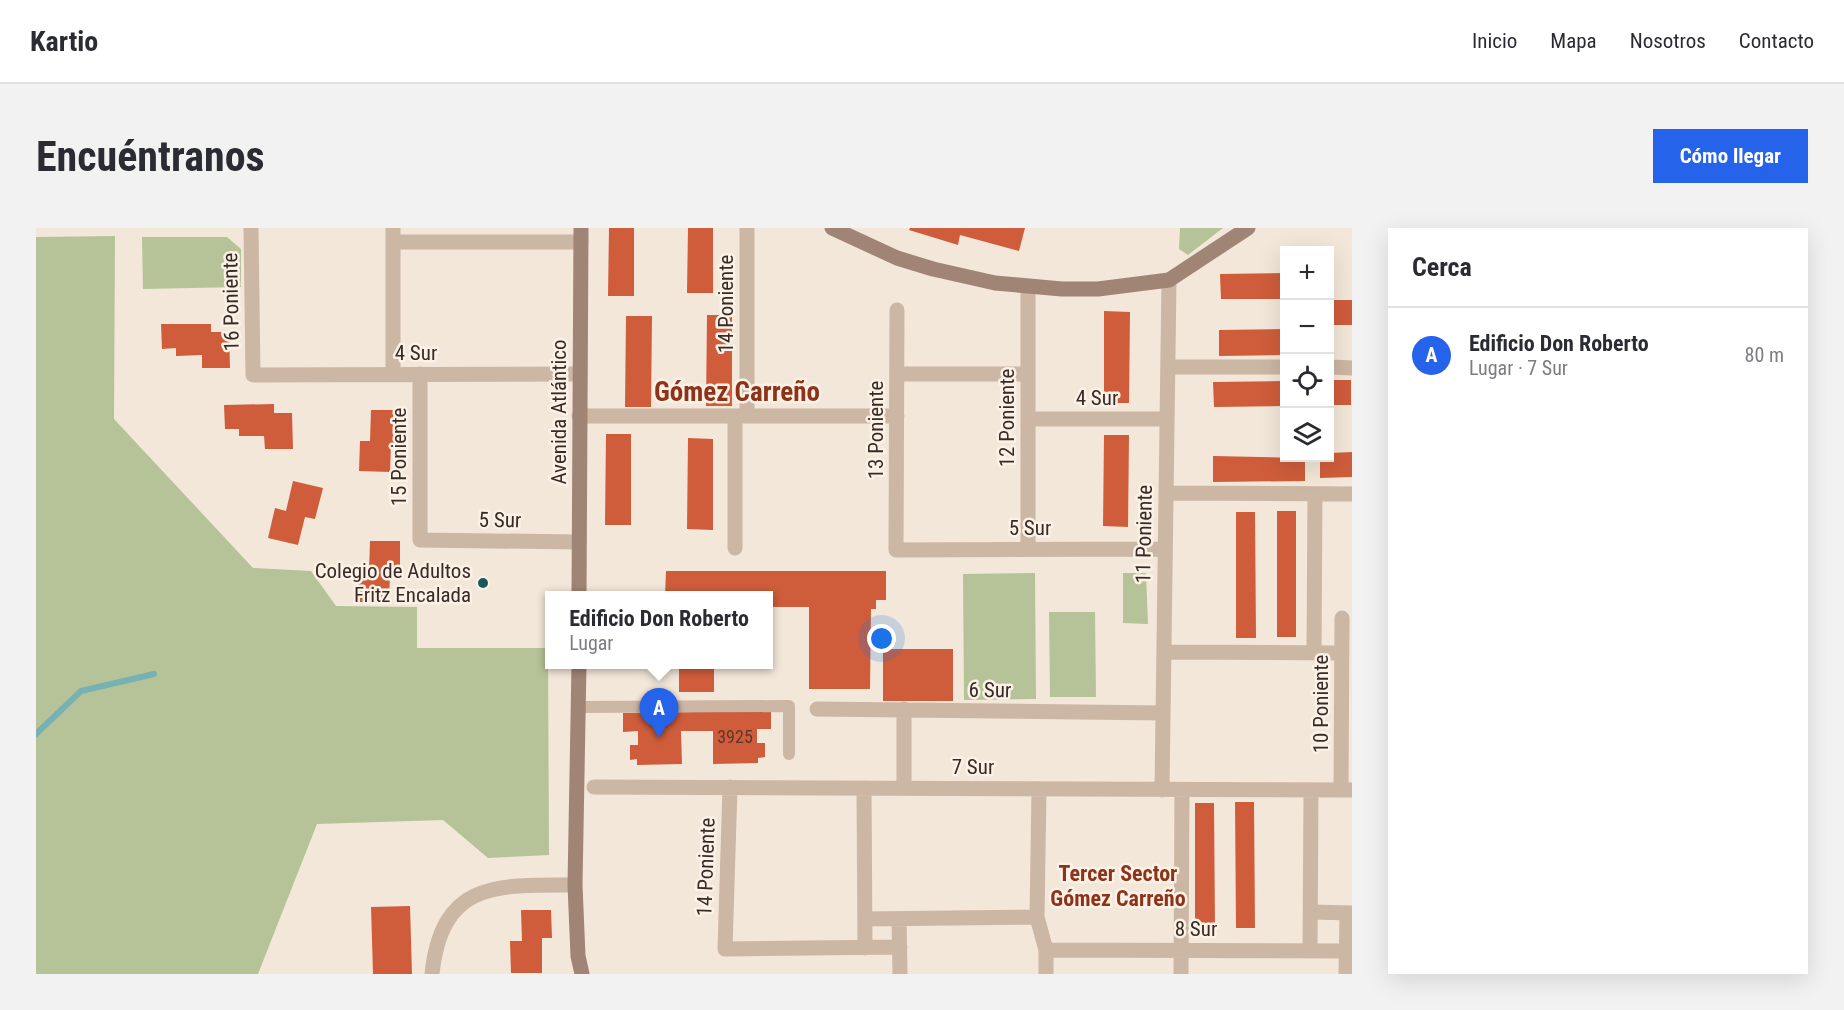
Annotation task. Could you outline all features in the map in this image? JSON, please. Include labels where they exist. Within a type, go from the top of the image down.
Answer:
[{"type":"street","name":"16 Poniente","points":[[251,228],[253,375]]},
{"type":"street","name":"14 Poniente","points":[[735,548],[747,228]]},
{"type":"street","points":[[837,229],[897,258],[984,281],[1028,287],[1098,289],[1169,280],[1248,228]]},
{"type":"street","points":[[393,374],[393,235],[581,235]]},
{"type":"street","name":"Avenida Atlántico","points":[[579,591],[581,235]]},
{"type":"street","name":"11 Poniente","points":[[1162,790],[1169,280]]},
{"type":"street","name":"12 Poniente","points":[[1028,287],[1028,549]]},
{"type":"street","name":"13 Poniente","points":[[896,549],[897,310]]},
{"type":"street","points":[[1168,366],[1280,367]]},
{"type":"street","points":[[1334,368],[1352,368]]},
{"type":"street","name":"15 Poniente","points":[[420,374],[420,540]]},
{"type":"street","name":"4 Sur","points":[[253,375],[580,374]]},
{"type":"street","points":[[897,374],[1028,374]]},
{"type":"street","points":[[579,416],[897,416]]},
{"type":"street","name":"4 Sur","points":[[1028,419],[1166,419]]},
{"type":"street","points":[[1166,493],[1352,494]]},
{"type":"street","name":"10 Poniente","points":[[1314,653],[1315,494]]},
{"type":"street","name":"5 Sur","points":[[420,540],[579,542]]},
{"type":"street","name":"5 Sur","points":[[896,549],[1165,549]]},
{"type":"street","points":[[1314,618],[1347,618]]},
{"type":"street","name":"10 Poniente","points":[[1347,618],[1342,653],[1347,790]]},
{"type":"street","points":[[1164,652],[1342,653]]},
{"type":"street","points":[[579,669],[575,885],[578,956],[582,974]]},
{"type":"street","name":"6 Sur","points":[[817,709],[1163,713]]},
{"type":"street","points":[[904,710],[904,788]]},
{"type":"street","name":"7 Sur","points":[[594,787],[1347,790]]},
{"type":"street","name":"14 Poniente","points":[[730,787],[724,949],[865,948]]},
{"type":"street","points":[[864,788],[865,948],[900,947]]},
{"type":"street","points":[[1038,789],[1037,917],[1046,950],[1046,974]]},
{"type":"street","points":[[1181,974],[1182,790]]},
{"type":"street","points":[[1310,950],[1311,790]]},
{"type":"street","points":[[432,974],[435,948],[444,927],[456,909],[474,895],[510,885],[575,885]]},
{"type":"street","points":[[1311,912],[1349,913],[1347,974]]},
{"type":"street","points":[[865,919],[1037,917]]},
{"type":"street","points":[[899,919],[900,974]]},
{"type":"street","name":"8 Sur","points":[[1046,950],[1347,951]]},
{"type":"lane","points":[[579,707],[789,706],[789,754]]},
{"type":"green space","points":[[1180,228],[1223,228],[1188,255],[1179,249]]},
{"type":"green space","points":[[115,236],[114,419],[253,568],[311,571],[336,606],[417,607],[417,648],[545,648],[545,669],[548,669],[549,855],[488,858],[443,820],[317,824],[258,974],[36,974],[36,237]]},
{"type":"green space","points":[[142,237],[227,237],[241,249],[241,287],[143,289]]},
{"type":"green space","points":[[1035,573],[1036,699],[964,700],[963,574]]},
{"type":"green space","points":[[1123,573],[1146,573],[1148,624],[1123,623]]},
{"type":"green space","points":[[1049,612],[1095,612],[1096,697],[1050,697]]},
{"type":"building","points":[[609,228],[634,228],[634,296],[608,296]]},
{"type":"building","points":[[688,228],[713,228],[713,293],[687,293]]},
{"type":"building","points":[[910,228],[1025,228],[1019,251],[960,235],[958,245],[909,230]]},
{"type":"building","points":[[1280,273],[1280,299],[1221,299],[1220,274]]},
{"type":"building","points":[[1334,300],[1352,300],[1352,325],[1334,325]]},
{"type":"building","points":[[1104,311],[1130,312],[1129,403],[1104,403]]},
{"type":"building","points":[[707,315],[732,315],[732,406],[706,406]]},
{"type":"building","points":[[626,316],[652,316],[651,407],[625,407]]},
{"type":"building","points":[[161,324],[211,324],[211,332],[229,332],[230,368],[202,368],[202,355],[176,356],[176,348],[162,349]]},
{"type":"building","points":[[1280,329],[1280,355],[1219,356],[1219,330]]},
{"type":"building","points":[[1334,380],[1351,380],[1351,405],[1334,405]]},
{"type":"building","points":[[1280,381],[1280,406],[1214,407],[1213,382]]},
{"type":"building","points":[[274,404],[274,413],[292,413],[293,449],[265,449],[264,436],[239,436],[239,429],[225,429],[224,405]]},
{"type":"building","points":[[371,410],[401,410],[401,443],[391,443],[390,472],[359,471],[360,441],[370,441]]},
{"type":"building","points":[[606,434],[631,434],[631,525],[605,525]]},
{"type":"building","points":[[1104,435],[1129,435],[1128,527],[1103,526]]},
{"type":"building","points":[[688,438],[713,439],[713,530],[687,529]]},
{"type":"building","points":[[1352,452],[1352,477],[1320,478],[1320,462],[1334,462],[1334,453]]},
{"type":"building","points":[[1213,456],[1280,457],[1280,462],[1305,462],[1305,481],[1213,482]]},
{"type":"building","points":[[293,481],[323,488],[315,519],[305,517],[298,545],[268,538],[275,508],[286,511]]},
{"type":"building","points":[[1277,511],[1296,511],[1296,637],[1277,637]]},
{"type":"building","points":[[1236,512],[1255,512],[1256,638],[1236,638]]},
{"type":"building","points":[[370,541],[400,541],[400,573],[390,573],[389,602],[359,602],[359,572],[369,572]]},
{"type":"building","points":[[666,571],[886,571],[886,600],[876,600],[876,609],[871,609],[870,689],[809,689],[809,607],[773,607],[773,591],[665,591]]},
{"type":"building","points":[[883,649],[953,649],[953,701],[883,701]]},
{"type":"building","points":[[679,669],[714,669],[714,692],[679,692]]},
{"type":"building","points":[[771,711],[771,729],[757,729],[757,743],[765,743],[765,757],[758,758],[758,763],[713,764],[713,731],[681,731],[682,764],[637,765],[637,759],[630,760],[630,745],[638,745],[638,731],[623,732],[623,713]]},
{"type":"building","points":[[1235,802],[1254,802],[1255,928],[1236,928]]},
{"type":"building","points":[[1195,803],[1214,803],[1215,929],[1195,930]]},
{"type":"building","points":[[410,906],[412,974],[373,974],[371,907]]},
{"type":"building","points":[[521,910],[551,910],[552,938],[542,938],[542,973],[511,973],[510,941],[522,941]]},
{"type":"waterway","points":[[36,734],[81,691],[154,674]]},
{"type":"place","name":"Colegio de Adultos Fritz Encalada","points":[[483,583]]},
{"type":"place","name":"Edificio Don Roberto","points":[[659,738]]},
{"type":"district","name":"Gómez Carreño","points":[[737,392]]},
{"type":"district","name":"Tercer Sector Gómez Carreño","points":[[1118,886]]}]
